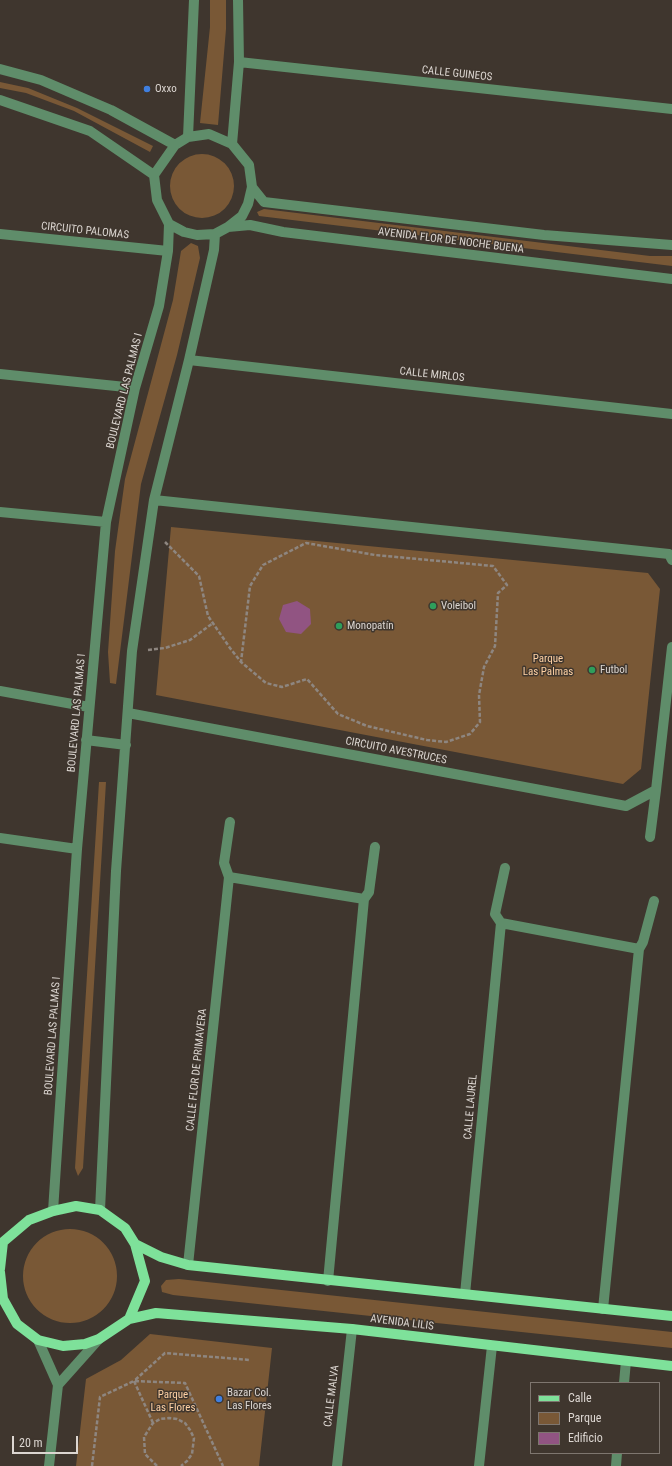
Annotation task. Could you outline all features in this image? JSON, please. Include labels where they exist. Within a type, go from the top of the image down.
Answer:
[{"type":"main road","points":[[76,1206],[100,1210],[125,1228],[135,1244],[145,1281],[129,1319],[99,1339],[85,1344],[63,1346],[38,1340],[17,1324],[2,1298],[0,1270],[2,1242],[29,1220],[53,1210],[76,1206]]},
{"type":"main road","points":[[135,1244],[161,1257],[188,1265],[328,1281],[672,1316]]},
{"type":"main road","name":"AVENIDA LILIS","points":[[129,1319],[156,1313],[352,1329],[672,1366]]},
{"type":"street","points":[[188,137],[194,0]]},
{"type":"street","points":[[232,144],[239,62],[238,0]]},
{"type":"street","name":"CALLE GUINEOS","points":[[239,62],[672,109]]},
{"type":"street","points":[[0,69],[41,80],[111,110],[175,145]]},
{"type":"street","points":[[0,100],[90,131],[154,175]]},
{"type":"street","points":[[209,134],[232,144],[249,165],[252,187],[248,204],[242,216],[228,228],[215,234],[197,235],[184,232],[169,224],[157,200],[154,175],[175,145],[188,137],[209,134]]},
{"type":"street","name":"AVENIDA FLOR DE NOCHE BUENA","points":[[252,187],[264,202],[544,235],[672,245]]},
{"type":"street","name":"BOULEVARD LAS PALMAS I","points":[[53,1210],[77,850],[106,522],[135,388],[159,306],[168,251],[169,224]]},
{"type":"street","name":"AVENIDA FLOR DE NOCHE BUENA","points":[[228,228],[250,225],[290,233],[672,279]]},
{"type":"street","name":"CIRCUITO PALOMAS","points":[[0,234],[168,251]]},
{"type":"street","points":[[100,1210],[116,871],[132,651],[149,525],[214,250],[215,234]]},
{"type":"street","name":"CALLE MIRLOS","points":[[189,360],[672,414]]},
{"type":"street","points":[[0,374],[135,388]]},
{"type":"street","points":[[154,500],[669,554],[672,560]]},
{"type":"street","points":[[0,512],[106,522]]},
{"type":"street","points":[[650,837],[672,648]]},
{"type":"street","points":[[0,691],[89,707]]},
{"type":"street","name":"CIRCUITO AVESTRUCES","points":[[128,713],[626,806],[656,790]]},
{"type":"street","points":[[86,740],[126,745]]},
{"type":"street","name":"CALLE FLOR DE PRIMAVERA","points":[[188,1265],[229,877],[224,863],[230,822]]},
{"type":"street","points":[[0,838],[77,850]]},
{"type":"street","points":[[328,1281],[364,899],[369,892],[375,848]]},
{"type":"street","name":"CALLE LAUREL","points":[[465,1294],[501,923],[495,914],[505,868]]},
{"type":"street","points":[[229,877],[364,899]]},
{"type":"street","points":[[603,1309],[639,949],[643,942],[654,901]]},
{"type":"street","points":[[501,923],[639,949]]},
{"type":"street","name":"CALLE MALVA","points":[[337,1466],[352,1329]]},
{"type":"street","points":[[58,1385],[99,1339]]},
{"type":"street","points":[[38,1340],[58,1385],[49,1466]]},
{"type":"street","points":[[479,1466],[492,1346]]},
{"type":"street","points":[[624,1382],[626,1361]]},
{"type":"street","points":[[616,1466],[617,1454]]},
{"type":"path","points":[[149,525],[199,576],[208,616],[241,662],[266,683],[282,687],[307,679],[338,714],[367,726],[427,740],[446,742],[470,734],[480,722],[479,695],[484,667],[495,646],[498,593],[506,586],[493,566],[374,555],[306,543],[263,565],[250,586],[241,662]]},
{"type":"path","points":[[132,651],[165,648],[190,640],[213,623]]},
{"type":"path","points":[[92,1466],[100,1397],[134,1381],[165,1353],[250,1360]]},
{"type":"path","points":[[134,1381],[153,1423]]},
{"type":"path","points":[[134,1381],[185,1383],[223,1466]]},
{"type":"path","points":[[157,1466],[148,1457],[143,1446],[145,1433],[153,1423],[160,1419],[177,1419],[190,1430],[194,1442],[192,1454],[181,1466]]},
{"type":"green space","points":[[210,0],[226,0],[226,29],[218,125],[200,123],[210,27]]},
{"type":"green space","points":[[0,82],[28,88],[77,108],[153,146],[150,152],[74,111],[26,93],[0,88]]},
{"type":"green space","points":[[196,154],[208,154],[225,163],[232,174],[234,186],[232,198],[225,209],[208,218],[196,218],[184,213],[175,204],[170,192],[170,180],[175,168],[184,159]]},
{"type":"green space","points":[[264,209],[650,256],[672,256],[672,266],[259,216],[257,212]]},
{"type":"green space","points":[[191,243],[198,246],[200,258],[177,355],[141,484],[116,684],[110,683],[108,652],[115,551],[125,479],[173,300],[181,251]]},
{"type":"green space","name":"Parque Las Palmas","points":[[171,527],[648,573],[660,589],[641,769],[623,784],[156,695]]},
{"type":"green space","points":[[99,782],[106,782],[83,1168],[78,1176],[75,1168]]},
{"type":"green space","points":[[70,1229],[88,1232],[103,1243],[114,1258],[117,1276],[114,1294],[103,1309],[88,1320],[70,1323],[52,1320],[37,1309],[26,1294],[23,1276],[26,1258],[37,1243],[52,1232]]},
{"type":"green space","points":[[179,1279],[672,1332],[672,1348],[173,1295],[162,1292],[161,1286],[166,1280]]},
{"type":"green space","name":"Parque Las Flores","points":[[150,1334],[272,1348],[259,1466],[76,1466],[86,1379],[121,1360]]},
{"type":"building","points":[[297,601],[310,609],[311,624],[301,634],[286,632],[279,619],[283,605]]},
{"type":"place","name":"Oxxo","points":[[147,89]]},
{"type":"place","name":"Voleibol","points":[[433,606]]},
{"type":"place","name":"Monopatín","points":[[339,626]]},
{"type":"place","name":"Futbol","points":[[592,670]]},
{"type":"place","name":"Bazar Col. Las Flores","points":[[219,1399]]}]
